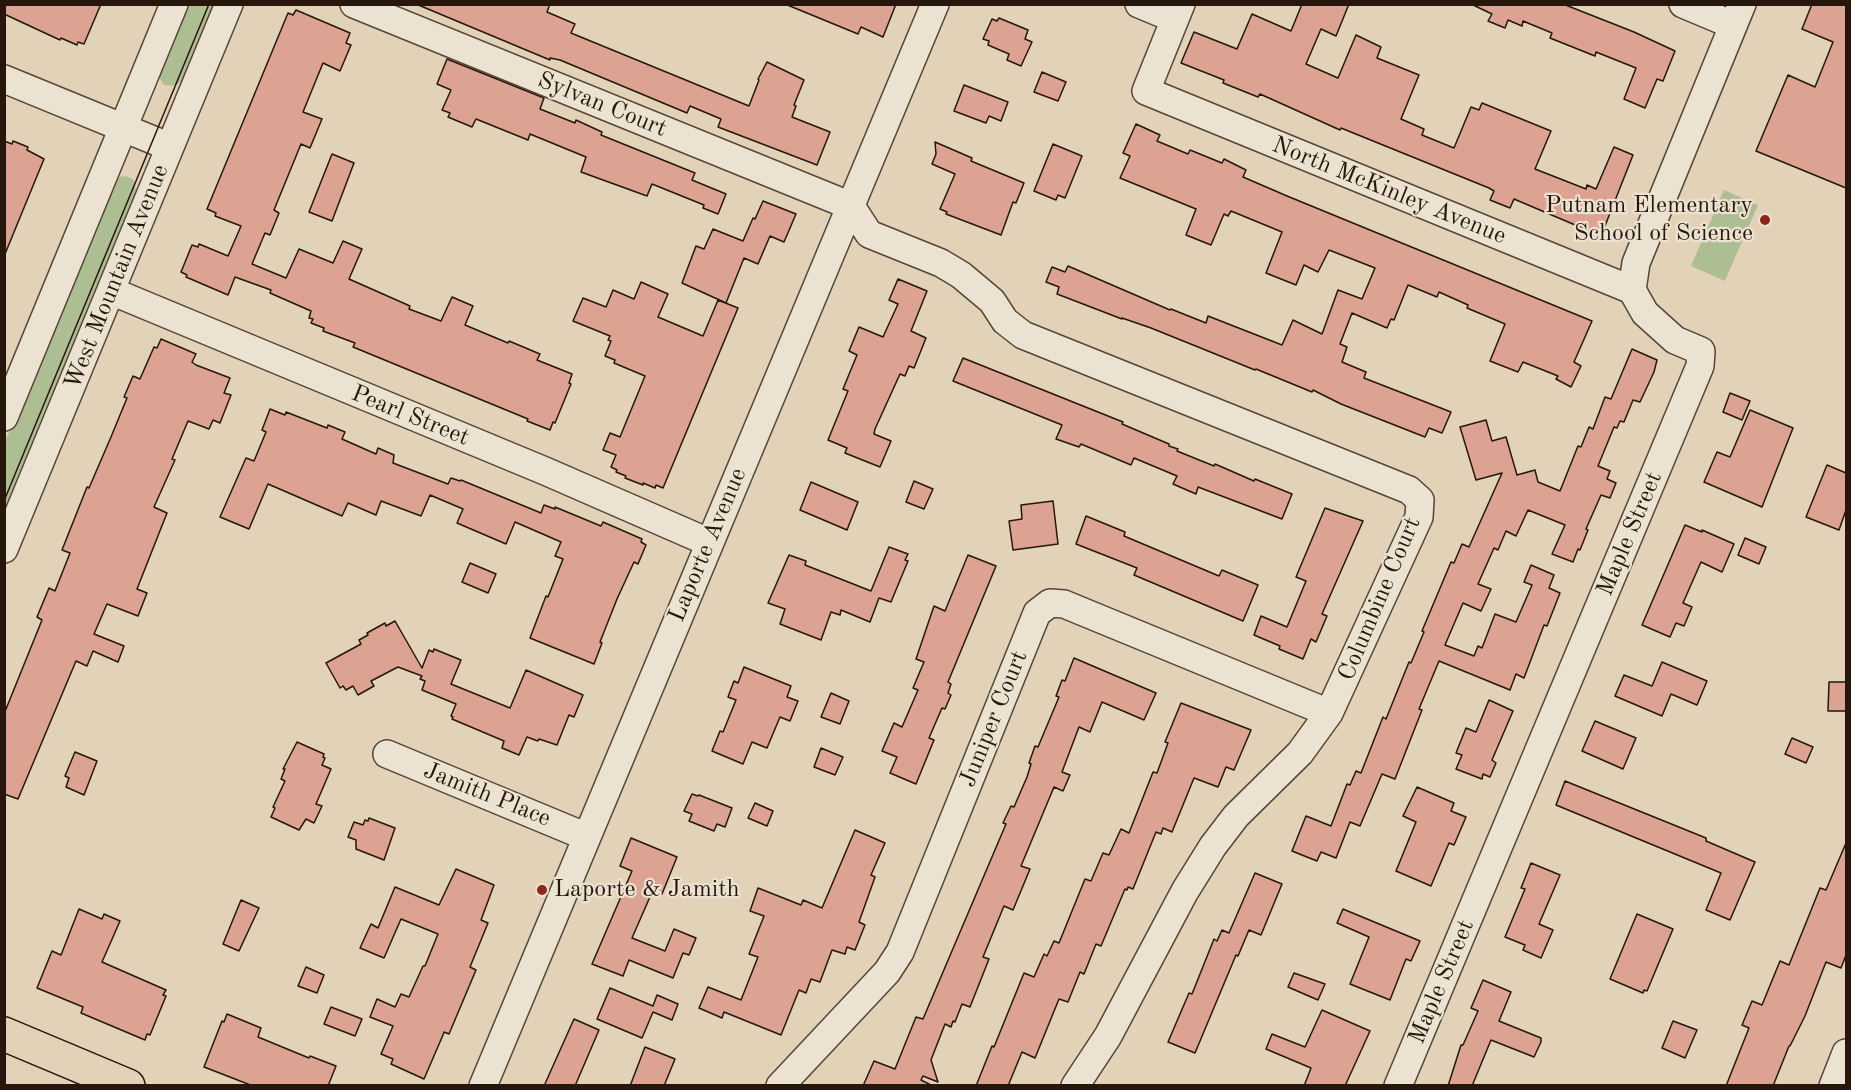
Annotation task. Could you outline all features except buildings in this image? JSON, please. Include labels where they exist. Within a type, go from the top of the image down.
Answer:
[{"type":"main road","points":[[4,1034],[128,1086]]},
{"type":"street","points":[[4,417],[174,4]]},
{"type":"street","name":"West Mountain Avenue","points":[[4,549],[229,4]]},
{"type":"street","name":"Sylvan Court","points":[[354,4],[851,206]]},
{"type":"street","name":"Laporte Avenue","points":[[483,1086],[708,542],[935,4]]},
{"type":"street","points":[[1139,4],[1178,12]]},
{"type":"street","points":[[1632,290],[1636,263],[1738,15],[1683,4]]},
{"type":"street","name":"North McKinley Avenue","points":[[1178,12],[1146,91],[1632,290]]},
{"type":"street","points":[[4,79],[170,147]]},
{"type":"street","name":"Columbine Court","points":[[851,206],[869,234],[941,263],[961,275],[992,301],[1005,321],[1023,335],[1409,490],[1420,500],[1419,517],[1329,713],[1300,753],[1236,816],[1213,846],[1185,891],[1108,1036],[1075,1086]]},
{"type":"street","name":"Maple Street","points":[[1398,1086],[1700,366],[1701,351],[1675,340],[1645,313],[1632,290]]},
{"type":"street","name":"Pearl Street","points":[[111,291],[545,471],[708,542]]},
{"type":"street","name":"Juniper Court","points":[[780,1086],[887,972],[900,952],[1037,613],[1050,603],[1064,604],[1329,713]]},
{"type":"street","name":"Jamith Place","points":[[387,754],[587,837]]},
{"type":"street","points":[[1833,1086],[1846,1053]]},
{"type":"green space","points":[[186,5],[214,5],[183,79],[175,85],[164,85],[157,74]]},
{"type":"green space","points":[[126,176],[134,180],[136,191],[5,510],[5,442],[112,181]]},
{"type":"green space","points":[[1724,190],[1758,205],[1725,281],[1691,266]]},
{"type":"tram line","points":[[4,501],[209,4]]},
{"type":"place","name":"Putnam Elementary School of Science","points":[[1765,220]]},
{"type":"place","name":"Laporte & Jamith","points":[[542,890]]}]
